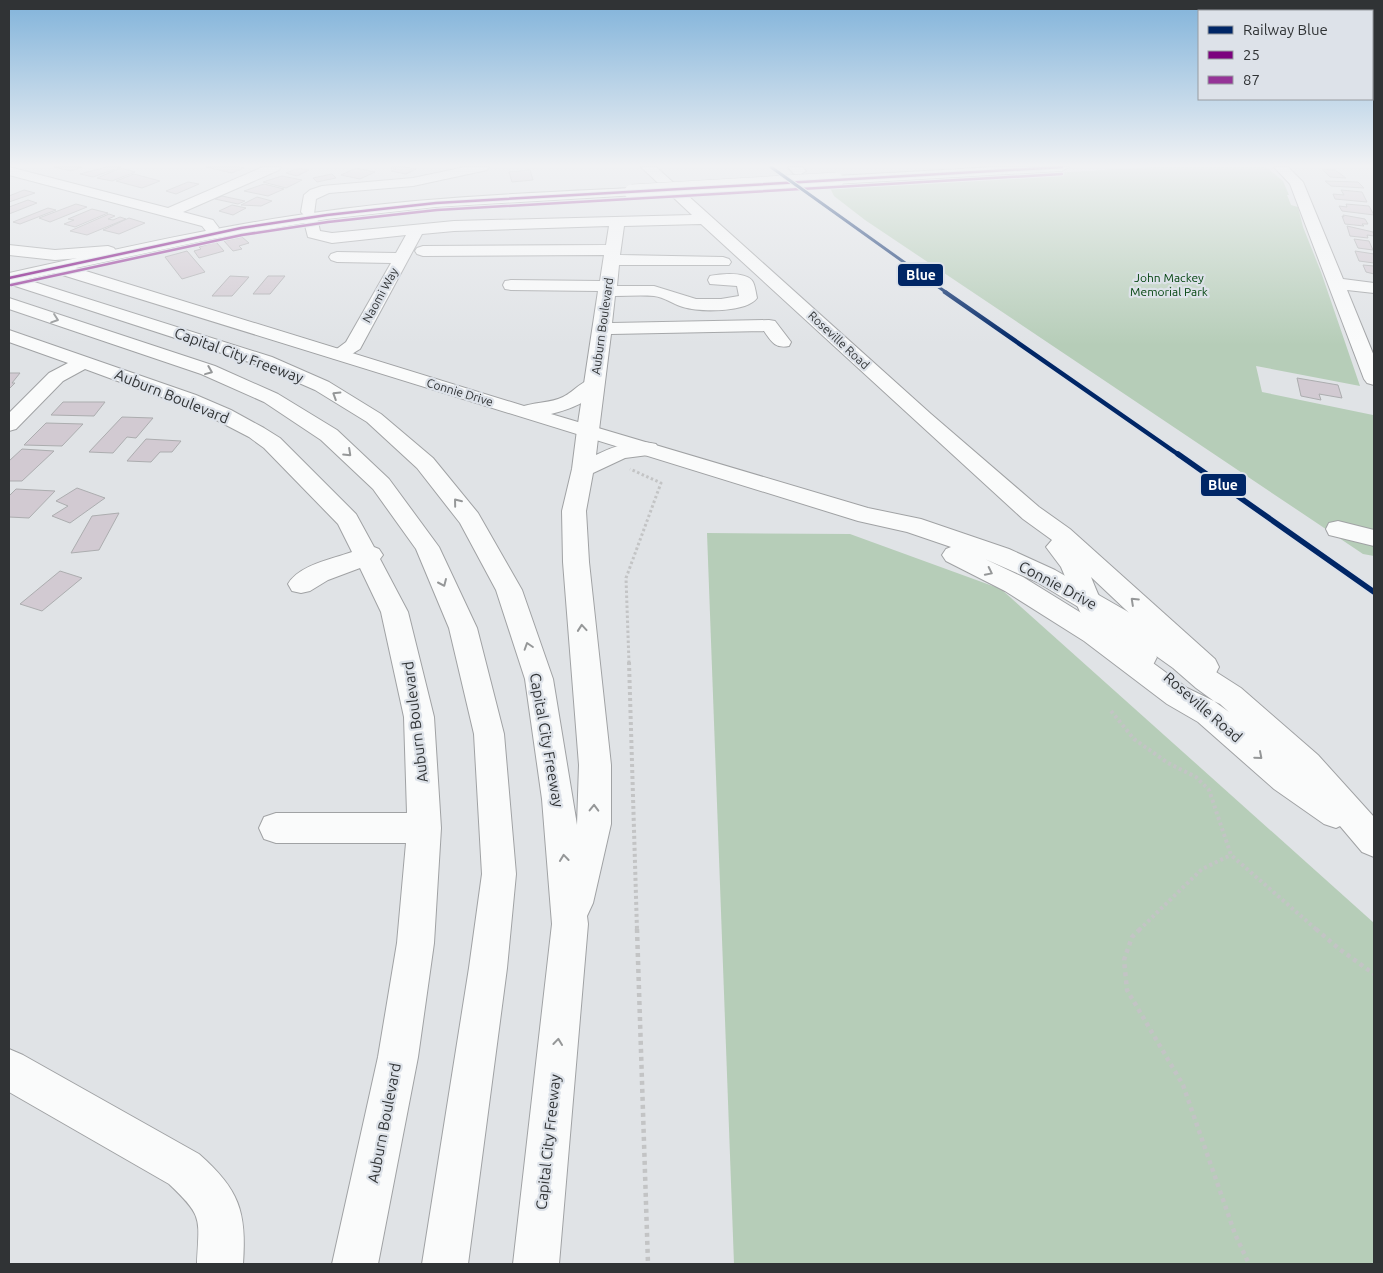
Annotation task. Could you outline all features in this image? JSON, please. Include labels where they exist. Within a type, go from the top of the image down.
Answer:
[{"type":"main road","points":[[15,277],[223,226]]},
{"type":"main road","points":[[9,252],[55,255],[112,253],[251,226]]},
{"type":"main road","points":[[312,226],[314,234],[325,237],[456,226]]},
{"type":"main road","name":"Auburn Boulevard","points":[[570,924],[594,824],[595,765],[576,562],[574,512],[595,464],[588,430],[616,226]]},
{"type":"main road","name":"Roseville Road","points":[[714,226],[924,418],[1031,512],[1061,535],[1215,675],[1220,704]]},
{"type":"main road","points":[[1314,226],[1374,379]]},
{"type":"main road","name":"Naomi Way","points":[[339,354],[352,345],[414,235],[414,230]]},
{"type":"main road","points":[[435,239],[497,238],[508,247]]},
{"type":"main road","points":[[508,247],[528,243]]},
{"type":"main road","points":[[423,251],[508,247],[723,262]]},
{"type":"main road","name":"Connie Drive","points":[[9,252],[520,411],[866,515],[912,525],[1000,555],[1046,576],[1087,600]]},
{"type":"main road","points":[[106,282],[96,271],[112,253]]},
{"type":"main road","points":[[337,257],[400,258]]},
{"type":"main road","name":"Capital City Freeway","points":[[15,277],[282,368],[322,386],[374,418],[425,463],[470,519],[509,590],[539,679],[558,799],[570,924],[536,1264]]},
{"type":"main road","points":[[511,285],[608,288],[655,292],[675,296],[691,304],[729,303],[745,301],[748,298],[744,284],[738,280],[716,280]]},
{"type":"main road","points":[[1336,282],[1374,288]]},
{"type":"main road","name":"Capital City Freeway","points":[[9,303],[208,370],[271,398],[330,435],[381,484],[427,547],[464,628],[489,734],[499,874],[488,968],[445,1264]]},
{"type":"main road","points":[[602,329],[769,326],[782,342]]},
{"type":"main road","name":"Auburn Boulevard","points":[[9,336],[207,408],[236,421],[271,442],[308,473],[352,525],[382,578],[392,604],[403,636],[410,666],[421,740],[424,785],[421,882],[415,943],[404,1018],[355,1264]]},
{"type":"main road","points":[[9,425],[56,378],[84,362]]},
{"type":"main road","points":[[520,411],[567,405],[582,395],[593,384]]},
{"type":"main road","points":[[595,464],[620,452],[648,449]]},
{"type":"main road","name":"Roseville Road","points":[[1031,512],[1044,532],[1072,563],[1093,612],[1105,626],[1125,644],[1186,688],[1220,704],[1285,778],[1369,837]]},
{"type":"main road","name":"Connie Drive","points":[[866,515],[1014,584],[1094,634],[1177,696],[1220,704]]},
{"type":"main road","points":[[1338,528],[1374,538]]},
{"type":"main road","points":[[301,584],[319,574],[370,555]]},
{"type":"main road","points":[[276,828],[423,828]]},
{"type":"main road","points":[[9,1069],[184,1169],[206,1188],[219,1207],[222,1232],[220,1264]]},
{"type":"path","points":[[595,464],[661,483],[626,578],[648,1264]]},
{"type":"path","points":[[1111,711],[1134,739],[1168,763],[1196,778],[1209,790],[1231,855],[1338,948],[1374,974]]},
{"type":"path","points":[[1231,855],[1202,869],[1132,936],[1124,960],[1127,990],[1183,1085],[1235,1234],[1249,1264]]},
{"type":"green space","name":"John Mackey Memorial Park","points":[[875,226],[1303,226],[1321,272],[1360,386],[1256,366],[1262,392],[1373,415],[1374,556],[1363,554]]},
{"type":"green space","points":[[707,533],[850,534],[1001,589],[1374,923],[1374,1264],[734,1264]]},
{"type":"building","points":[[81,226],[108,226],[87,235],[70,231]]},
{"type":"building","points":[[111,226],[137,226],[119,234],[103,230]]},
{"type":"building","points":[[1347,226],[1373,232],[1374,236],[1367,235],[1368,238],[1350,236]]},
{"type":"building","points":[[242,237],[249,243],[239,246],[242,249],[233,251],[224,241]]},
{"type":"building","points":[[1354,239],[1369,241],[1373,250],[1358,248]]},
{"type":"building","points":[[216,242],[224,251],[199,258],[194,251],[201,249],[199,247]]},
{"type":"building","points":[[187,251],[205,272],[182,279],[165,257]]},
{"type":"building","points":[[1355,251],[1374,254],[1374,263],[1359,261]]},
{"type":"building","points":[[1363,265],[1374,266],[1374,274],[1366,272]]},
{"type":"building","points":[[230,276],[249,277],[232,296],[212,296]]},
{"type":"building","points":[[268,276],[285,276],[270,294],[253,294]]},
{"type":"building","points":[[9,373],[20,373],[12,383],[15,383],[9,389]]},
{"type":"building","points":[[1297,378],[1338,385],[1342,398],[1319,394],[1321,400],[1301,396]]},
{"type":"building","points":[[63,402],[105,402],[94,416],[51,415]]},
{"type":"building","points":[[122,417],[153,418],[136,438],[127,437],[113,453],[89,452]]},
{"type":"building","points":[[46,423],[83,424],[62,446],[24,445]]},
{"type":"building","points":[[146,439],[181,441],[172,452],[160,452],[151,462],[127,461]]},
{"type":"building","points":[[22,449],[54,451],[22,481],[9,481],[9,461]]},
{"type":"building","points":[[77,488],[105,498],[70,523],[52,516],[68,506],[56,501]]},
{"type":"building","points":[[16,489],[55,491],[29,518],[9,517],[9,496]]},
{"type":"building","points":[[119,513],[99,550],[71,553],[92,516]]},
{"type":"building","points":[[60,571],[82,578],[42,611],[20,604]]},
{"type":"rail line","name":"Blue","points":[[854,226],[1374,592]]},
{"type":"transit line","name":"25","points":[[9,278],[252,226]]},
{"type":"transit line","name":"87","points":[[11,285],[242,235],[299,226]]}]
